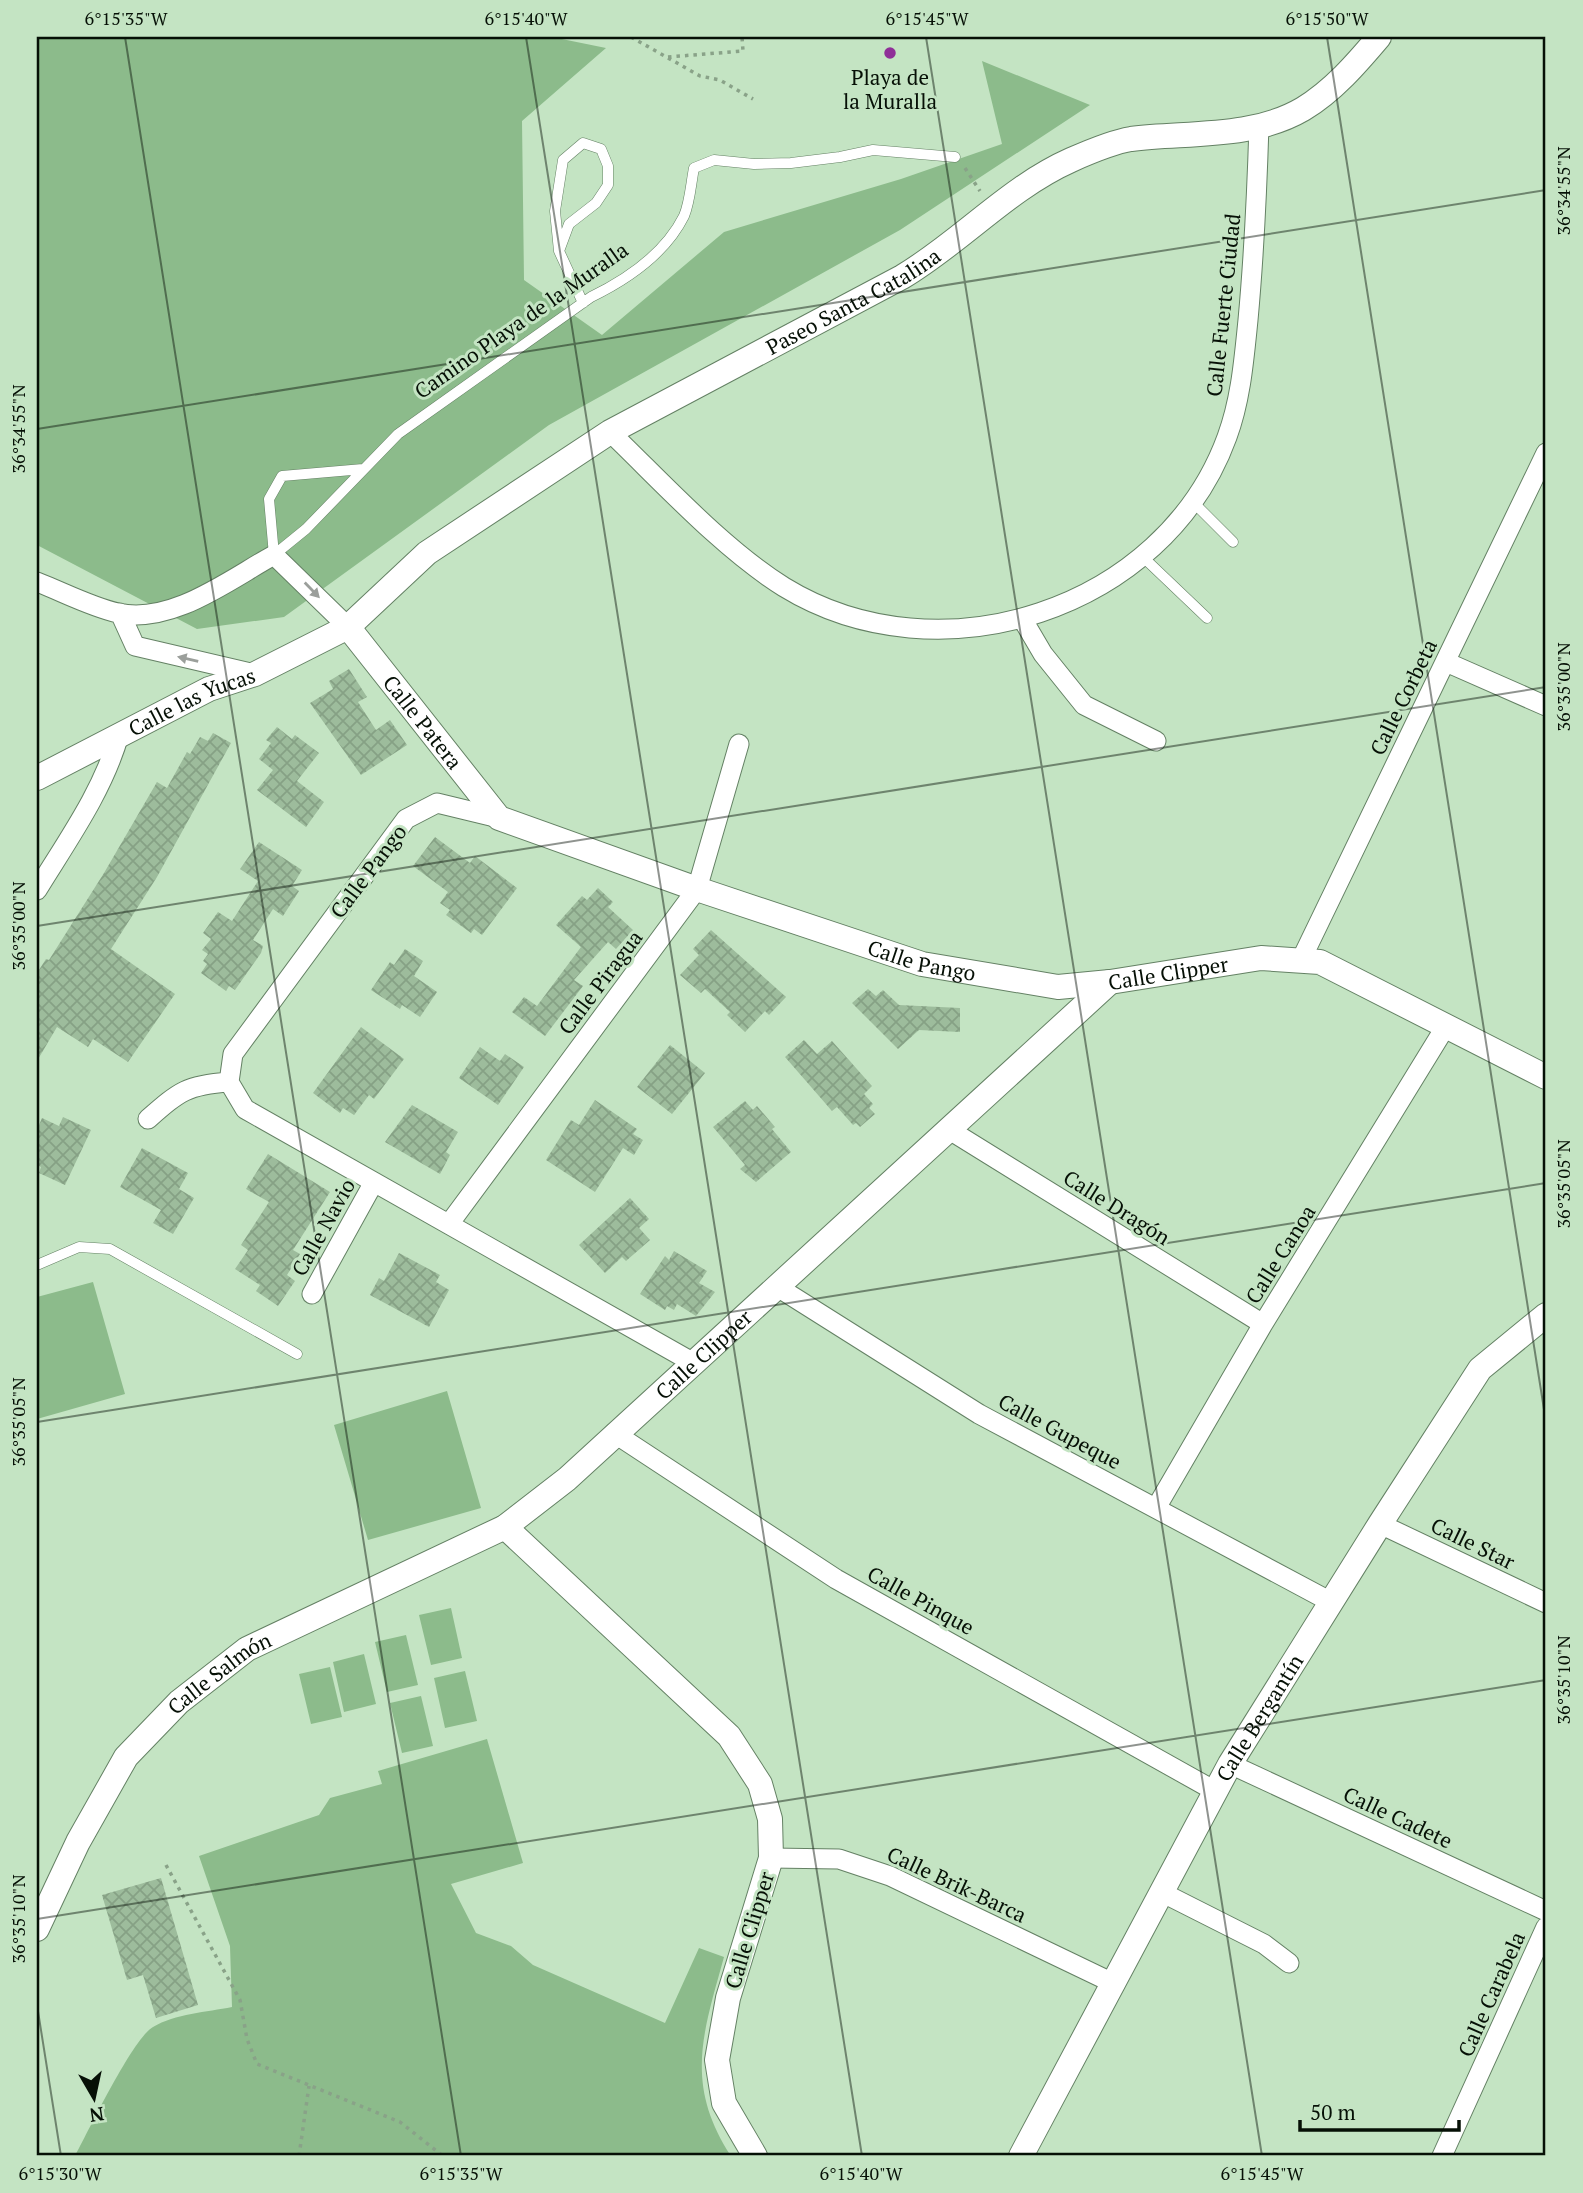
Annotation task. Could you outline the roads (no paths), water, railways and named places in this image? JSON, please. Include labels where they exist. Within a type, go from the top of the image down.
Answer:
[{"type":"street","name":"Paseo Santa Catalina","points":[[348,627],[428,553],[610,432],[902,277],[931,259],[1026,184],[1071,160],[1128,140],[1218,133],[1259,125],[1301,110],[1340,81],[1379,37]]},
{"type":"street","name":"Calle Fuerte Ciudad","points":[[610,432],[712,530],[784,587],[855,620],[943,632],[1023,620],[1080,598],[1143,557],[1194,503],[1227,438],[1242,381],[1254,257],[1259,125]]},
{"type":"street","name":"Calle Corbeta","points":[[1301,960],[1546,453]]},
{"type":"street","points":[[274,555],[348,627]]},
{"type":"street","name":"Camino Playa de la Muralla","points":[[37,582],[120,613],[163,612],[205,593],[274,555]]},
{"type":"street","points":[[120,613],[135,646],[254,674]]},
{"type":"street","points":[[1023,620],[1043,654],[1084,705],[1156,741]]},
{"type":"street","name":"Calle las Yucas","points":[[37,778],[209,690],[254,674],[348,627]]},
{"type":"street","name":"Calle Patera","points":[[348,627],[499,818]]},
{"type":"street","points":[[1446,662],[1546,706]]},
{"type":"street","points":[[37,890],[85,811],[113,758],[119,736]]},
{"type":"street","name":"Calle Piragua","points":[[449,1224],[697,890],[739,744]]},
{"type":"street","name":"Calle Pango","points":[[229,1082],[233,1054],[406,819],[436,803],[499,818],[697,890],[922,964],[1058,987],[1110,982]]},
{"type":"street","name":"Calle Clipper","points":[[755,2156],[724,2103],[717,2060],[728,1998],[771,1858],[770,1819],[760,1784],[729,1736],[506,1527],[566,1479],[1110,982],[1261,958],[1320,962],[1546,1077]]},
{"type":"street","name":"Calle Canoa","points":[[1156,1508],[1263,1324],[1446,1026]]},
{"type":"street","points":[[148,1119],[170,1100],[196,1084],[229,1082],[245,1109],[692,1362]]},
{"type":"street","name":"Calle Dragón","points":[[948,1129],[1263,1324]]},
{"type":"street","name":"Calle Navio","points":[[312,1294],[374,1182]]},
{"type":"street","name":"Calle Gupeque","points":[[776,1286],[979,1414],[1331,1602]]},
{"type":"street","name":"Calle Bergantín","points":[[1024,2155],[1230,1764],[1480,1369],[1546,1315]]},
{"type":"street","name":"Calle Pinque","points":[[614,1433],[836,1578],[1215,1791]]},
{"type":"street","name":"Calle Star","points":[[1380,1524],[1546,1603]]},
{"type":"street","name":"Calle Salmón","points":[[37,1929],[78,1842],[126,1757],[178,1702],[247,1649],[506,1527]]},
{"type":"street","name":"Calle Cadete","points":[[1230,1764],[1546,1911]]},
{"type":"street","name":"Calle Brik-Barca","points":[[771,1858],[839,1859],[890,1876],[1115,1984]]},
{"type":"street","points":[[1163,1893],[1264,1944],[1289,1963]]},
{"type":"street","name":"Calle Carabela","points":[[1442,2156],[1546,1927]]},
{"type":"lane","points":[[559,251],[569,225],[596,202],[608,185],[608,166],[601,149],[583,144],[563,160],[555,211],[559,251],[583,303]]},
{"type":"lane","name":"Camino Playa de la Muralla","points":[[274,555],[306,530],[398,434],[583,303],[624,280],[668,241],[685,214],[694,168],[714,160],[754,164],[792,163],[840,158],[873,150],[955,157]]},
{"type":"lane","points":[[274,555],[269,499],[282,476],[364,469]]},
{"type":"lane","points":[[1194,503],[1233,542]]},
{"type":"lane","points":[[1143,557],[1207,618]]},
{"type":"lane","points":[[37,1265],[79,1247],[110,1249],[297,1354]]},
{"type":"place","name":"Playa de la Muralla","points":[[890,53]]}]
